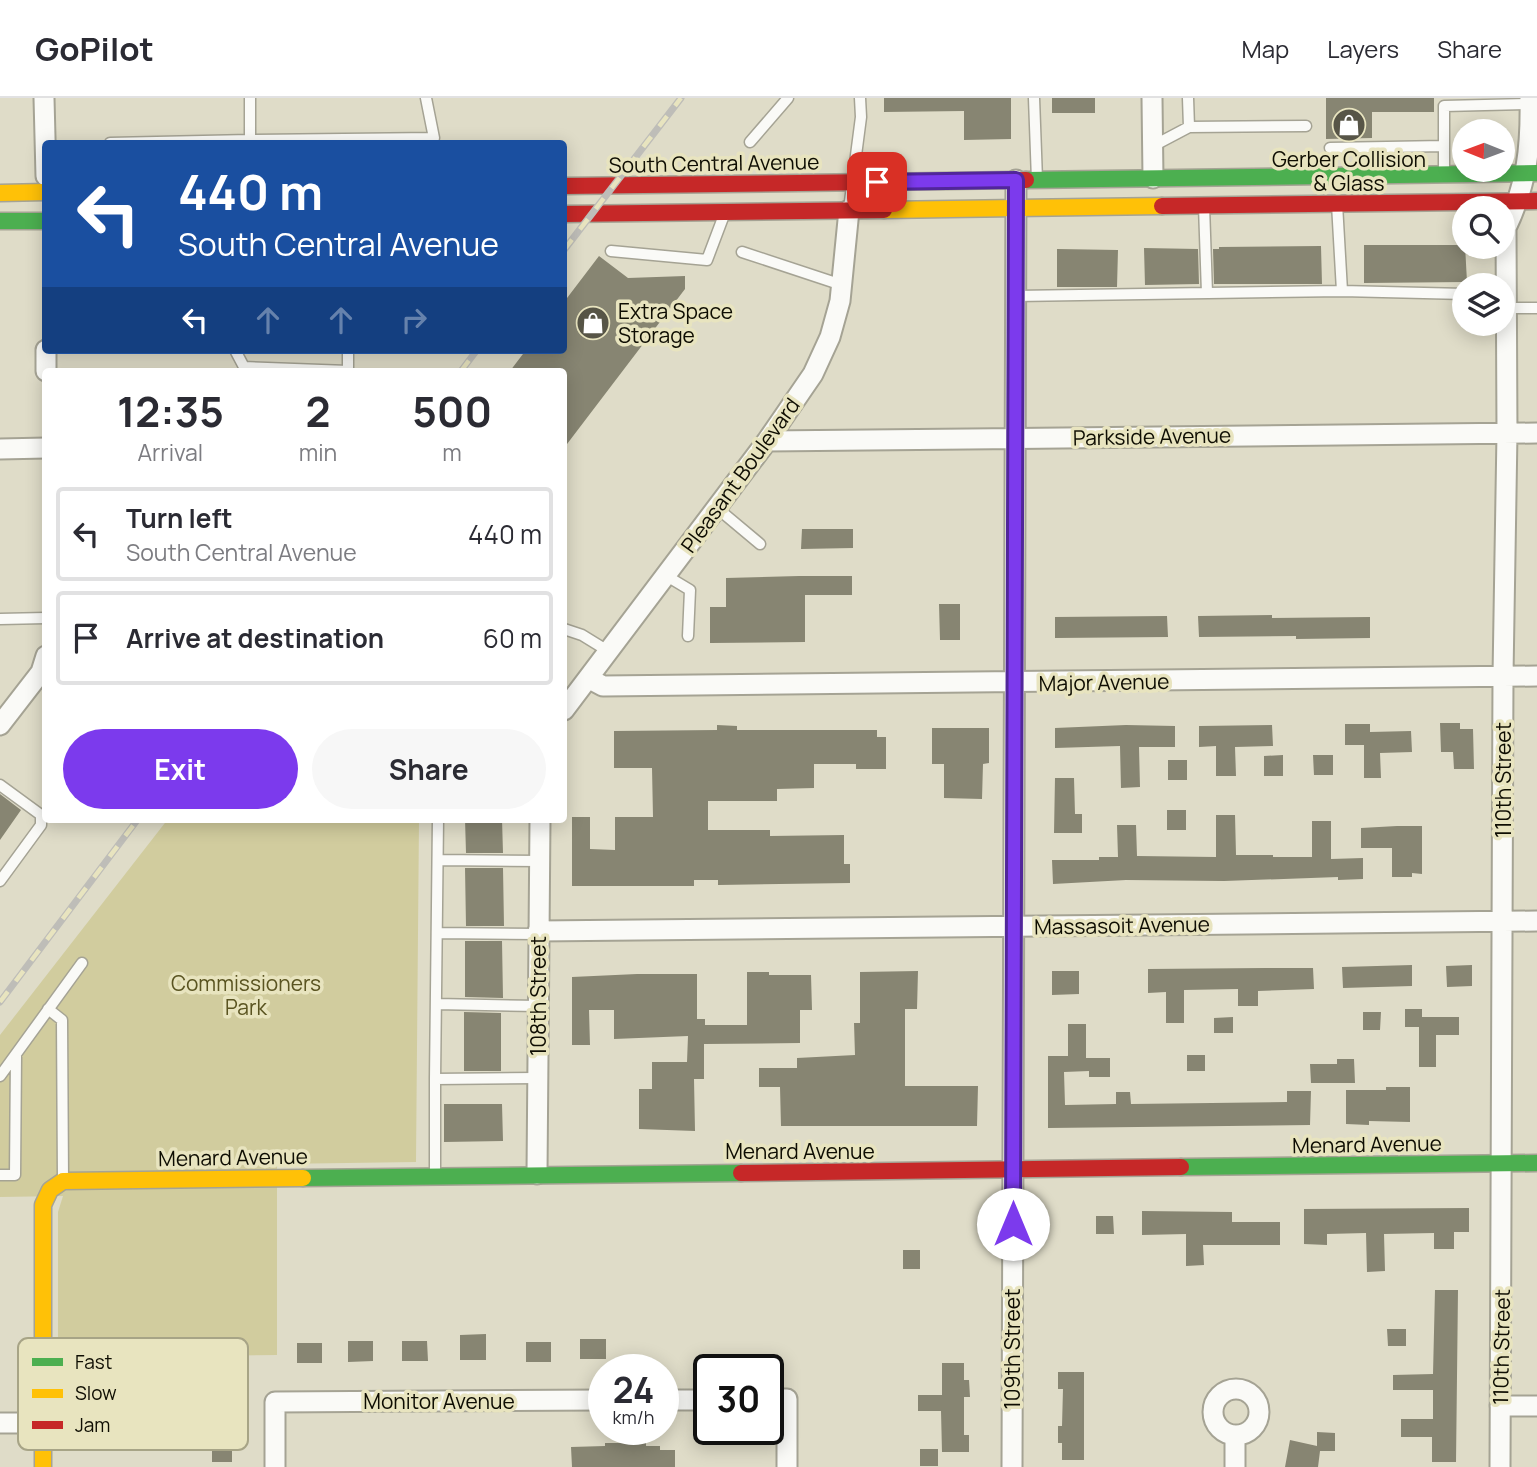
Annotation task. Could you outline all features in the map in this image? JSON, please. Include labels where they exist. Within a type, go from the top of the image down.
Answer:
[{"type":"street","points":[[44,98],[45,140]]},
{"type":"street","points":[[1152,98],[1153,178]]},
{"type":"street","name":"110th Street","points":[[1505,273],[1506,228],[1528,201],[1531,174],[1530,101]]},
{"type":"street","name":"South Central Avenue","points":[[567,186],[1531,174]]},
{"type":"street","name":"109th Street","points":[[1012,1467],[1016,180]]},
{"type":"street","points":[[0,193],[42,192]]},
{"type":"street","points":[[567,214],[1528,201]]},
{"type":"street","name":"Pleasant Boulevard","points":[[567,706],[767,441],[813,374],[830,337],[842,285],[849,210]]},
{"type":"street","points":[[0,221],[42,221]]},
{"type":"street","name":"110th Street","points":[[1500,1467],[1506,336]]},
{"type":"street","name":"Parkside Avenue","points":[[767,441],[1537,433]]},
{"type":"street","points":[[0,449],[42,448]]},
{"type":"street","points":[[0,724],[42,669]]},
{"type":"street","name":"Major Avenue","points":[[588,678],[603,686],[1537,676]]},
{"type":"street","name":"108th Street","points":[[537,1174],[540,823]]},
{"type":"street","name":"Massasoit Avenue","points":[[538,933],[1537,920]]},
{"type":"street","name":"Menard Avenue","points":[[64,1181],[1537,1163]]},
{"type":"street","points":[[43,1338],[43,1205],[48,1191],[55,1184],[64,1181]]},
{"type":"street","name":"Monitor Avenue","points":[[275,1467],[275,1402],[588,1400]]},
{"type":"street","points":[[1500,1406],[1537,1406]]},
{"type":"street","points":[[0,1423],[18,1423]]},
{"type":"street","points":[[1235,1436],[1235,1467]]},
{"type":"street","points":[[784,1444],[787,1467]]},
{"type":"lane","points":[[250,98],[250,140],[434,138],[426,98]]},
{"type":"lane","points":[[750,142],[788,98]]},
{"type":"lane","points":[[849,210],[861,117],[860,98]]},
{"type":"lane","points":[[1034,98],[1037,180]]},
{"type":"lane","points":[[1188,98],[1189,127]]},
{"type":"lane","points":[[1444,175],[1444,106],[1530,101]]},
{"type":"lane","points":[[1153,146],[1189,127],[1306,126]]},
{"type":"lane","points":[[1330,148],[1444,146]]},
{"type":"lane","points":[[1337,204],[1342,291]]},
{"type":"lane","points":[[1204,205],[1207,293]]},
{"type":"lane","points":[[611,251],[707,260],[726,212]]},
{"type":"lane","points":[[743,252],[842,285]]},
{"type":"lane","points":[[1016,296],[1342,291],[1452,294]]},
{"type":"lane","points":[[1515,302],[1537,308]]},
{"type":"lane","points":[[717,508],[760,544]]},
{"type":"lane","points":[[665,575],[690,590],[688,636]]},
{"type":"lane","points":[[0,619],[42,618]]},
{"type":"lane","points":[[567,630],[582,635],[608,652]]},
{"type":"lane","points":[[0,785],[41,815],[41,825],[0,881]]},
{"type":"lane","points":[[435,1175],[438,823]]},
{"type":"lane","points":[[438,860],[540,861]]},
{"type":"lane","points":[[437,933],[538,933]]},
{"type":"lane","points":[[0,1076],[82,963]]},
{"type":"lane","points":[[436,1004],[538,1006]]},
{"type":"lane","points":[[48,1009],[62,1020],[64,1181]]},
{"type":"lane","points":[[0,1175],[15,1175],[16,1054]]},
{"type":"lane","points":[[435,1079],[537,1078]]},
{"type":"green space","name":"Commissioners Park","points":[[165,823],[419,823],[416,1162],[277,1164],[277,1355],[248,1355],[248,1338],[58,1338],[58,1212],[63,1196],[0,1197],[0,1035]]},
{"type":"building","points":[[884,98],[1011,98],[1011,139],[964,140],[964,111],[884,112]]},
{"type":"building","points":[[1052,98],[1095,98],[1095,113],[1052,113]]},
{"type":"building","name":"Gerber Collision & Glass","points":[[1326,98],[1434,98],[1434,112],[1372,112],[1372,138],[1326,139]]},
{"type":"building","points":[[1364,245],[1452,245],[1452,259],[1466,259],[1467,273],[1452,273],[1452,282],[1364,283]]},
{"type":"building","points":[[1321,246],[1322,284],[1214,284],[1213,249]]},
{"type":"building","points":[[1144,248],[1198,249],[1199,284],[1145,285]]},
{"type":"building","points":[[1057,249],[1118,250],[1117,287],[1057,287]]},
{"type":"building","points":[[599,256],[628,278],[685,276],[685,289],[567,444],[567,368],[512,368],[523,354],[567,354],[567,298]]},
{"type":"building","points":[[802,529],[853,529],[853,548],[801,549]]},
{"type":"building","points":[[852,576],[852,595],[805,595],[805,642],[710,643],[710,607],[726,607],[726,578]]},
{"type":"building","points":[[939,604],[960,604],[960,640],[940,640]]},
{"type":"building","points":[[1272,615],[1272,618],[1370,617],[1370,638],[1199,637],[1198,616]]},
{"type":"building","points":[[1167,616],[1168,637],[1055,638],[1055,617]]},
{"type":"building","points":[[1440,723],[1460,723],[1460,729],[1473,729],[1474,769],[1454,769],[1453,752],[1441,752]]},
{"type":"building","points":[[1345,724],[1370,724],[1370,732],[1411,731],[1412,752],[1380,753],[1381,778],[1364,778],[1364,745],[1345,745]]},
{"type":"building","points":[[717,725],[737,726],[737,730],[877,730],[877,737],[886,737],[886,769],[856,769],[856,764],[814,764],[814,788],[777,789],[777,801],[708,801],[708,830],[770,830],[770,836],[844,835],[844,864],[850,864],[850,883],[718,885],[718,880],[694,880],[694,886],[572,886],[572,817],[590,817],[590,849],[615,850],[615,817],[653,817],[652,768],[614,768],[614,731],[717,730]]},
{"type":"building","points":[[1272,725],[1273,746],[1235,747],[1236,776],[1216,776],[1216,746],[1199,747],[1199,726]]},
{"type":"building","points":[[1175,726],[1175,747],[1139,747],[1140,787],[1121,788],[1120,746],[1055,748],[1055,728]]},
{"type":"building","points":[[932,728],[989,728],[989,763],[983,764],[982,799],[944,798],[944,764],[932,764]]},
{"type":"building","points":[[1283,755],[1283,776],[1264,776],[1264,756]]},
{"type":"building","points":[[1313,755],[1333,755],[1333,775],[1314,775]]},
{"type":"building","points":[[1168,760],[1187,760],[1187,780],[1168,780]]},
{"type":"building","points":[[1055,778],[1074,778],[1075,814],[1082,814],[1082,833],[1054,833]]},
{"type":"building","points":[[0,794],[21,810],[0,840]]},
{"type":"building","points":[[1167,810],[1186,810],[1186,830],[1167,830]]},
{"type":"building","points":[[1216,815],[1235,815],[1236,855],[1273,857],[1312,857],[1312,821],[1331,821],[1331,859],[1363,858],[1363,879],[1338,880],[1338,877],[1224,881],[1126,880],[1053,884],[1052,860],[1099,860],[1099,857],[1118,857],[1117,825],[1136,825],[1137,856],[1216,857]]},
{"type":"building","points":[[465,823],[502,823],[503,853],[466,853]]},
{"type":"building","points":[[1422,826],[1422,874],[1392,877],[1392,848],[1361,848],[1361,828]]},
{"type":"building","points":[[465,868],[503,868],[504,926],[466,926]]},
{"type":"building","points":[[465,941],[502,941],[503,998],[465,997]]},
{"type":"building","points":[[1412,965],[1412,986],[1343,988],[1342,967]]},
{"type":"building","points":[[1472,965],[1472,986],[1447,987],[1446,966]]},
{"type":"building","points":[[1313,968],[1314,989],[1258,991],[1258,1006],[1238,1006],[1238,989],[1184,990],[1184,1023],[1166,1023],[1166,992],[1148,993],[1148,969]]},
{"type":"building","points":[[918,971],[917,1009],[905,1009],[905,1086],[978,1086],[977,1126],[781,1126],[780,1087],[759,1087],[759,1068],[797,1068],[797,1058],[855,1055],[854,1023],[860,1023],[860,972]]},
{"type":"building","points":[[1052,971],[1079,971],[1079,994],[1052,995]]},
{"type":"building","points":[[747,972],[811,975],[812,1010],[800,1010],[800,1043],[704,1044],[704,1079],[694,1079],[695,1131],[639,1129],[639,1089],[652,1089],[652,1062],[687,1062],[688,1036],[614,1039],[614,1010],[589,1010],[590,1045],[572,1045],[572,977],[697,974],[697,1019],[705,1019],[705,1025],[747,1025]]},
{"type":"building","points":[[1405,1009],[1422,1009],[1422,1017],[1459,1017],[1459,1035],[1436,1035],[1436,1067],[1419,1067],[1419,1027],[1405,1027]]},
{"type":"building","points":[[464,1012],[501,1013],[501,1071],[464,1071]]},
{"type":"building","points":[[1363,1012],[1381,1012],[1380,1030],[1363,1030]]},
{"type":"building","points":[[1233,1017],[1233,1033],[1214,1033],[1214,1018]]},
{"type":"building","points":[[1068,1024],[1086,1024],[1086,1058],[1110,1058],[1110,1077],[1089,1077],[1089,1071],[1064,1072],[1065,1105],[1116,1104],[1116,1092],[1130,1092],[1131,1104],[1287,1102],[1287,1091],[1311,1091],[1310,1125],[1048,1128],[1048,1056],[1068,1056]]},
{"type":"building","points":[[1187,1055],[1205,1055],[1205,1071],[1187,1071]]},
{"type":"building","points":[[1337,1059],[1354,1059],[1355,1083],[1311,1083],[1310,1064],[1337,1064]]},
{"type":"building","points":[[1386,1087],[1410,1087],[1410,1122],[1369,1121],[1369,1125],[1346,1124],[1346,1090],[1386,1090]]},
{"type":"building","points":[[444,1104],[502,1104],[503,1141],[444,1142]]},
{"type":"building","points":[[1469,1208],[1469,1232],[1454,1232],[1454,1249],[1434,1249],[1434,1233],[1384,1234],[1385,1271],[1367,1272],[1366,1233],[1327,1234],[1327,1245],[1304,1244],[1304,1209]]},
{"type":"building","points":[[1142,1211],[1232,1212],[1232,1222],[1280,1222],[1280,1245],[1203,1245],[1204,1265],[1186,1266],[1186,1234],[1142,1235]]},
{"type":"building","points":[[1096,1216],[1113,1216],[1114,1234],[1096,1234]]},
{"type":"building","points":[[903,1250],[920,1250],[920,1269],[903,1269]]},
{"type":"building","points":[[1435,1290],[1458,1290],[1456,1462],[1432,1462],[1432,1437],[1401,1437],[1401,1419],[1433,1419],[1433,1390],[1393,1390],[1393,1375],[1433,1374]]},
{"type":"building","points":[[1387,1329],[1406,1329],[1406,1346],[1388,1346]]},
{"type":"building","points":[[486,1334],[486,1360],[460,1360],[460,1335]]},
{"type":"building","points":[[580,1339],[606,1339],[606,1354],[588,1354],[588,1359],[580,1359]]},
{"type":"building","points":[[348,1341],[373,1341],[373,1361],[348,1362]]},
{"type":"building","points":[[402,1341],[427,1341],[428,1361],[402,1361]]},
{"type":"building","points":[[526,1342],[551,1342],[551,1362],[526,1362]]},
{"type":"building","points":[[297,1343],[322,1343],[322,1363],[297,1363]]},
{"type":"building","points":[[942,1363],[964,1363],[964,1380],[969,1380],[970,1397],[964,1397],[964,1435],[969,1435],[969,1452],[942,1452],[941,1411],[918,1411],[918,1395],[942,1395]]},
{"type":"building","points":[[1058,1372],[1084,1372],[1084,1460],[1062,1460],[1058,1426],[1062,1426],[1063,1389],[1058,1389]]},
{"type":"building","points":[[1317,1432],[1335,1433],[1335,1451],[1320,1451],[1318,1467],[1285,1467],[1290,1440],[1317,1446]]},
{"type":"building","points":[[646,1445],[660,1446],[660,1450],[675,1450],[675,1467],[572,1467],[571,1447]]},
{"type":"building","points":[[920,1449],[938,1449],[938,1466],[920,1466]]},
{"type":"building","points":[[212,1450],[232,1450],[232,1462],[212,1462]]},
{"type":"railway","points":[[567,246],[681,98]]},
{"type":"railway","points":[[463,368],[474,354]]},
{"type":"railway","points":[[0,1002],[135,823]]},
{"type":"traffic: fast","points":[[1026,180],[1537,173]]},
{"type":"traffic: fast","points":[[0,221],[42,221]]},
{"type":"traffic: fast","points":[[1181,1167],[1537,1163]]},
{"type":"traffic: fast","points":[[303,1178],[741,1173]]},
{"type":"traffic: slow","points":[[0,193],[42,192]]},
{"type":"traffic: slow","points":[[884,210],[1162,206]]},
{"type":"traffic: slow","points":[[43,1338],[43,1205],[50,1190],[63,1181],[303,1178]]},
{"type":"traffic: slow","points":[[43,1450],[43,1467]]},
{"type":"traffic: jam","points":[[567,186],[1026,180]]},
{"type":"traffic: jam","points":[[1162,206],[1537,201]]},
{"type":"traffic: jam","points":[[567,214],[884,210]]},
{"type":"traffic: jam","points":[[741,1173],[1181,1167]]},
{"type":"place","name":"Gerber Collision & Glass","points":[[1349,125]]},
{"type":"place","name":"Extra Space Storage","points":[[593,323]]},
{"type":"route","points":[[877,182],[1016,180],[1013,1224]]}]
